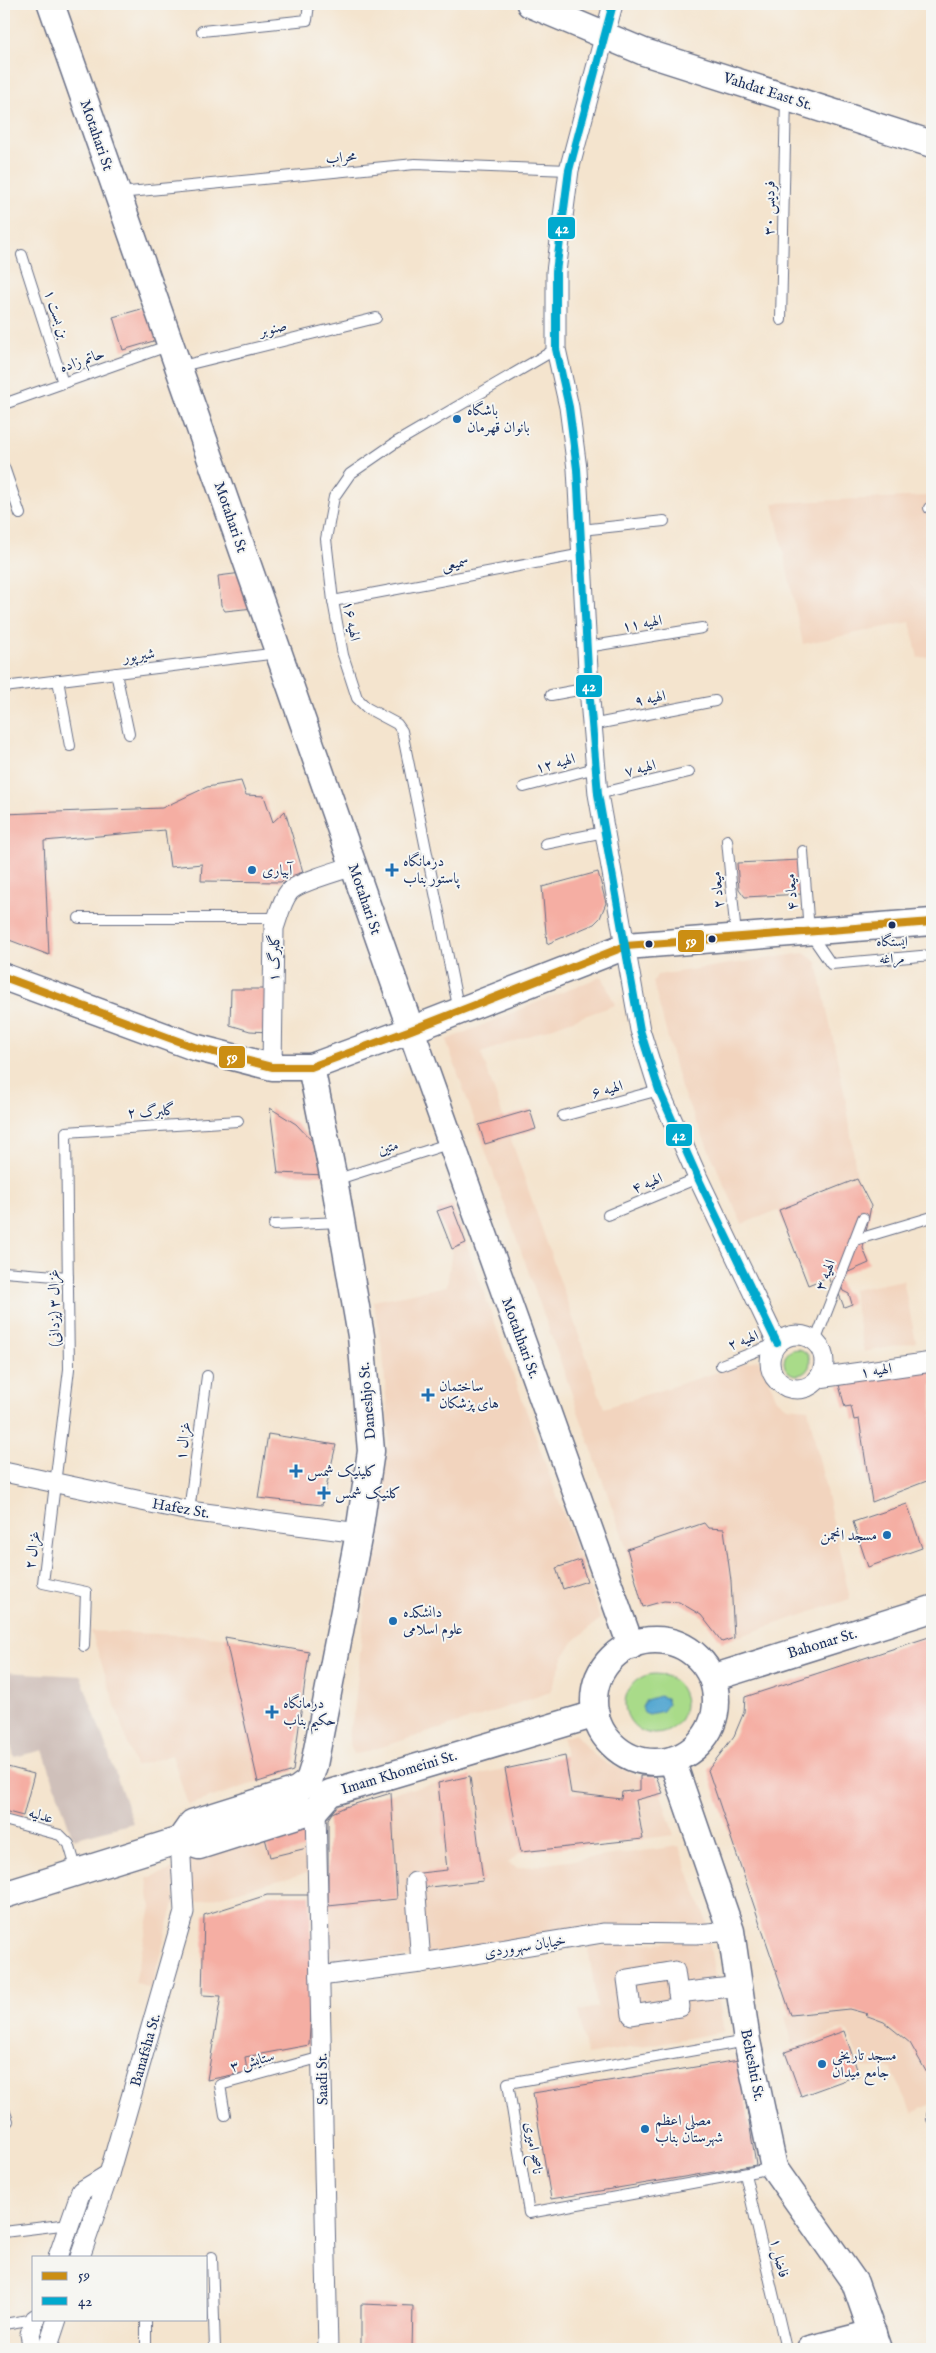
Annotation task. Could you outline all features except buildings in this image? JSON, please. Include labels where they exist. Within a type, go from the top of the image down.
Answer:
[{"type":"main road","name":"Motahari St","points":[[51,4],[411,1030]]},
{"type":"main road","name":"Vahdat East St.","points":[[530,4],[644,52],[932,144]]},
{"type":"main road","points":[[4,977],[194,1047],[272,1067],[311,1067],[411,1030],[457,1000],[626,946],[932,922]]},
{"type":"main road","name":"Motahhari St.","points":[[411,1030],[631,1646]]},
{"type":"main road","name":"Daneshjo St.","points":[[311,1067],[334,1180],[361,1336],[372,1451],[359,1533],[314,1765]]},
{"type":"main road","name":"Bahonar St.","points":[[712,1678],[932,1608]]},
{"type":"main road","points":[[562,1724],[576,1703],[585,1670],[597,1652],[614,1636],[622,1620]]},
{"type":"main road","points":[[658,1640],[678,1645],[701,1661],[712,1678],[716,1701],[714,1717],[708,1731],[693,1749],[672,1760],[648,1762],[625,1754],[607,1738],[596,1714],[595,1691],[601,1675],[616,1654],[631,1646],[658,1640]]},
{"type":"main road","name":"Imam Khomeini St.","points":[[4,1895],[180,1840],[199,1846],[323,1801],[596,1714]]},
{"type":"main road","name":"Beheshti St.","points":[[672,1760],[730,1931],[747,2041],[774,2168],[855,2283],[875,2341]]},
{"type":"main road","points":[[180,1840],[192,1823],[297,1790],[309,1781],[314,1765]]},
{"type":"main road","points":[[314,1765],[321,1786],[325,1790],[323,1801]]},
{"type":"main road","points":[[810,2349],[875,2341]]},
{"type":"street","points":[[613,4],[569,170],[556,272],[556,349],[569,407],[578,469],[591,725],[598,794],[640,1030],[660,1090],[698,1178],[776,1344]]},
{"type":"street","name":"گلبرگ ۱","points":[[272,1067],[274,928],[278,918],[289,892],[299,885],[354,866]]},
{"type":"street","points":[[800,1335],[815,1342],[823,1355],[824,1363],[819,1378],[810,1386],[802,1388],[795,1389],[780,1384],[770,1370],[769,1360],[776,1344],[783,1338],[800,1335]]},
{"type":"street","name":"الهیه ۱","points":[[819,1378],[932,1362]]},
{"type":"street","name":"Hafez St.","points":[[4,1472],[189,1511],[359,1533]]},
{"type":"street","name":"Saadi St.","points":[[323,1801],[320,1976],[328,2349]]},
{"type":"street","name":"Banafsha St.","points":[[80,2256],[109,2174],[184,1912],[180,1840]]},
{"type":"street","points":[[415,1882],[420,1963]]},
{"type":"street","name":"خیابان سهروردی","points":[[320,1976],[420,1963],[603,1933],[696,1934],[730,1931]]},
{"type":"street","points":[[678,1992],[740,1986]]},
{"type":"street","points":[[58,2256],[81,2191],[109,2174]]},
{"type":"street","points":[[33,2349],[30,2334],[35,2320]]},
{"type":"street","points":[[47,2349],[58,2320]]},
{"type":"lane","points":[[202,31],[307,20],[309,4]]},
{"type":"lane","name":"فردیس ۳۰","points":[[781,320],[786,97]]},
{"type":"lane","name":"محراب","points":[[118,193],[226,184],[416,164],[569,170]]},
{"type":"lane","name":"بن بست ۱","points":[[22,255],[63,383]]},
{"type":"lane","name":"صنوبر","points":[[175,356],[376,318]]},
{"type":"lane","name":"الهیه ۱۶","points":[[457,1000],[402,731],[397,724],[367,708],[357,698],[343,655],[333,601],[326,539],[334,497],[350,474],[395,443],[556,349]]},
{"type":"lane","name":"حاتم زاده","points":[[4,404],[63,383],[175,356]]},
{"type":"lane","points":[[4,467],[20,514]]},
{"type":"lane","points":[[582,530],[664,521]]},
{"type":"lane","name":"سمیعی","points":[[333,601],[583,554]]},
{"type":"lane","name":"الهیه ۱۱","points":[[587,648],[702,628]]},
{"type":"lane","name":"شیرپور","points":[[4,687],[279,653]]},
{"type":"lane","points":[[116,673],[129,734]]},
{"type":"lane","points":[[58,680],[70,746]]},
{"type":"lane","points":[[551,695],[589,688]]},
{"type":"lane","name":"الهیه ۹","points":[[591,725],[716,701]]},
{"type":"lane","name":"الهیه ۱۲","points":[[524,787],[595,768]]},
{"type":"lane","name":"الهیه ۷","points":[[598,794],[689,772]]},
{"type":"lane","points":[[544,844],[604,832]]},
{"type":"lane","name":"میعاد ۲","points":[[727,840],[736,937]]},
{"type":"lane","name":"میعاد ۴","points":[[803,851],[809,932]]},
{"type":"lane","points":[[79,918],[278,918]]},
{"type":"lane","points":[[809,932],[831,964],[932,955]]},
{"type":"lane","name":"الهیه ۶","points":[[563,1116],[660,1090]]},
{"type":"lane","name":"گلبرگ ۲","points":[[66,1132],[238,1121]]},
{"type":"lane","name":"غزال ۳ (یزدانی)","points":[[56,1483],[69,1369],[66,1132]]},
{"type":"lane","name":"متین","points":[[334,1180],[451,1143]]},
{"type":"lane","name":"الهیه ۴","points":[[608,1215],[698,1178]]},
{"type":"lane","points":[[855,1240],[932,1217]]},
{"type":"lane","name":"الهیه ۳","points":[[815,1342],[863,1218]]},
{"type":"lane","points":[[274,1225],[341,1222]]},
{"type":"lane","points":[[4,1272],[68,1277]]},
{"type":"lane","name":"الهیه ۲","points":[[721,1365],[776,1344]]},
{"type":"lane","name":"غزال ۱","points":[[189,1511],[207,1376]]},
{"type":"lane","name":"غزال ۲","points":[[56,1483],[43,1583],[86,1592],[84,1646]]},
{"type":"lane","name":"عدلیه","points":[[4,1820],[60,1835],[69,1844],[78,1872]]},
{"type":"lane","name":"ناصح امیری","points":[[747,2041],[508,2083],[529,2213],[774,2168]]},
{"type":"lane","name":"ستایش ۳","points":[[224,2115],[220,2085],[322,2057]]},
{"type":"lane","points":[[4,2110],[8,2121]]},
{"type":"lane","name":"فاضل ۱","points":[[745,2174],[786,2349]]},
{"type":"lane","points":[[4,2232],[69,2224]]},
{"type":"lane","points":[[212,2257],[215,2349]]},
{"type":"lane","points":[[4,2324],[32,2319]]},
{"type":"lane","points":[[146,2320],[146,2349]]},
{"type":"shaded area","points":[[927,496],[932,517],[932,656],[918,658],[910,622],[803,644],[773,503]]},
{"type":"shaded area","points":[[804,953],[817,962],[847,1106],[857,1179],[742,1224],[681,1088],[653,982],[657,975]]},
{"type":"shaded area","points":[[602,976],[615,1005],[481,1053],[604,1408],[759,1359],[777,1399],[787,1407],[808,1409],[850,1599],[734,1638],[731,1581],[724,1529],[708,1528],[704,1523],[627,1549],[446,1040]]},
{"type":"shaded area","points":[[466,1243],[580,1560],[556,1568],[563,1588],[587,1581],[600,1619],[573,1642],[564,1656],[550,1692],[478,1717],[354,1754],[349,1742],[350,1728],[354,1714],[367,1584],[389,1438],[383,1353],[373,1301],[447,1286],[452,1249]]},
{"type":"shaded area","points":[[903,1280],[916,1342],[864,1352],[852,1290]]},
{"type":"shaded area","points":[[91,1631],[225,1637],[258,1782],[188,1805],[172,1755],[135,1766]]},
{"type":"shaded area","points":[[4,1672],[81,1676],[133,1823],[73,1839],[43,1750],[14,1757],[4,1721]]},
{"type":"shaded area","points":[[575,1734],[594,1755],[607,1764],[640,1776],[640,1790],[622,1792],[621,1799],[571,1793],[563,1738]]},
{"type":"shaded area","points":[[505,1769],[521,1852],[508,1863],[517,1868],[679,1846],[709,1928],[682,1922],[586,1928],[426,1954],[421,1888],[483,1881],[470,1776]]},
{"type":"shaded area","points":[[438,1783],[447,1870],[410,1875],[415,1957],[331,1963],[328,1906],[396,1899],[391,1793]]},
{"type":"shaded area","points":[[661,1794],[674,1835],[643,1839],[636,1800]]},
{"type":"shaded area","points":[[265,1838],[270,1857],[311,1847],[310,1872],[191,1904],[188,1861]]},
{"type":"shaded area","points":[[174,1869],[174,1903],[151,1989],[135,1983],[151,1907],[147,1878]]},
{"type":"shaded area","points":[[709,1940],[724,2032],[587,2055],[578,2011],[597,2007],[588,1946]]},
{"type":"shaded area","points":[[846,2010],[884,2022],[910,2043],[932,2082],[932,2104],[912,2113],[892,2069],[862,2067],[848,2032],[843,2029],[793,2046],[785,2016]]},
{"type":"green space","points":[[797,1349],[806,1353],[810,1362],[806,1371],[797,1375],[788,1371],[784,1362],[788,1353]]},
{"type":"green space","points":[[655,1674],[672,1679],[680,1687],[685,1704],[680,1721],[672,1729],[655,1734],[638,1729],[630,1721],[625,1704],[630,1687],[638,1679]]},
{"type":"water","points":[[659,1696],[666,1698],[668,1704],[663,1711],[649,1714],[644,1712],[642,1707],[646,1700]]},
{"type":"transit line","name":"42","points":[[613,4],[569,170],[556,272],[556,349],[569,407],[577,469],[589,688],[598,794],[640,1030],[659,1090],[698,1178],[777,1343]]},
{"type":"transit line","name":"59","points":[[4,977],[194,1047],[272,1067],[311,1067],[626,946],[932,922]]},
{"type":"place","name":"باشگاه بانوان قهرمان","points":[[457,419]]},
{"type":"place","name":"آبیاری","points":[[252,870]]},
{"type":"place","name":"درمانگاه پاستور بناب","points":[[392,870]]},
{"type":"place","name":"ایستگاه مراغه","points":[[892,925]]},
{"type":"place","name":"ساختمان های پزشکان","points":[[428,1395]]},
{"type":"place","name":"کلینیک شمس","points":[[296,1471]]},
{"type":"place","name":"کلنیک شمس","points":[[324,1493]]},
{"type":"place","name":"مسجد انجمن","points":[[887,1535]]},
{"type":"place","name":"دانشکده علوم اسلامی","points":[[393,1621]]},
{"type":"place","name":"درمانگاه حکیم بناب","points":[[272,1712]]},
{"type":"place","name":"مسجد تاریخی جامع میدان","points":[[822,2064]]},
{"type":"place","name":"مصلی اعظم شهرستان بناب","points":[[645,2129]]}]
